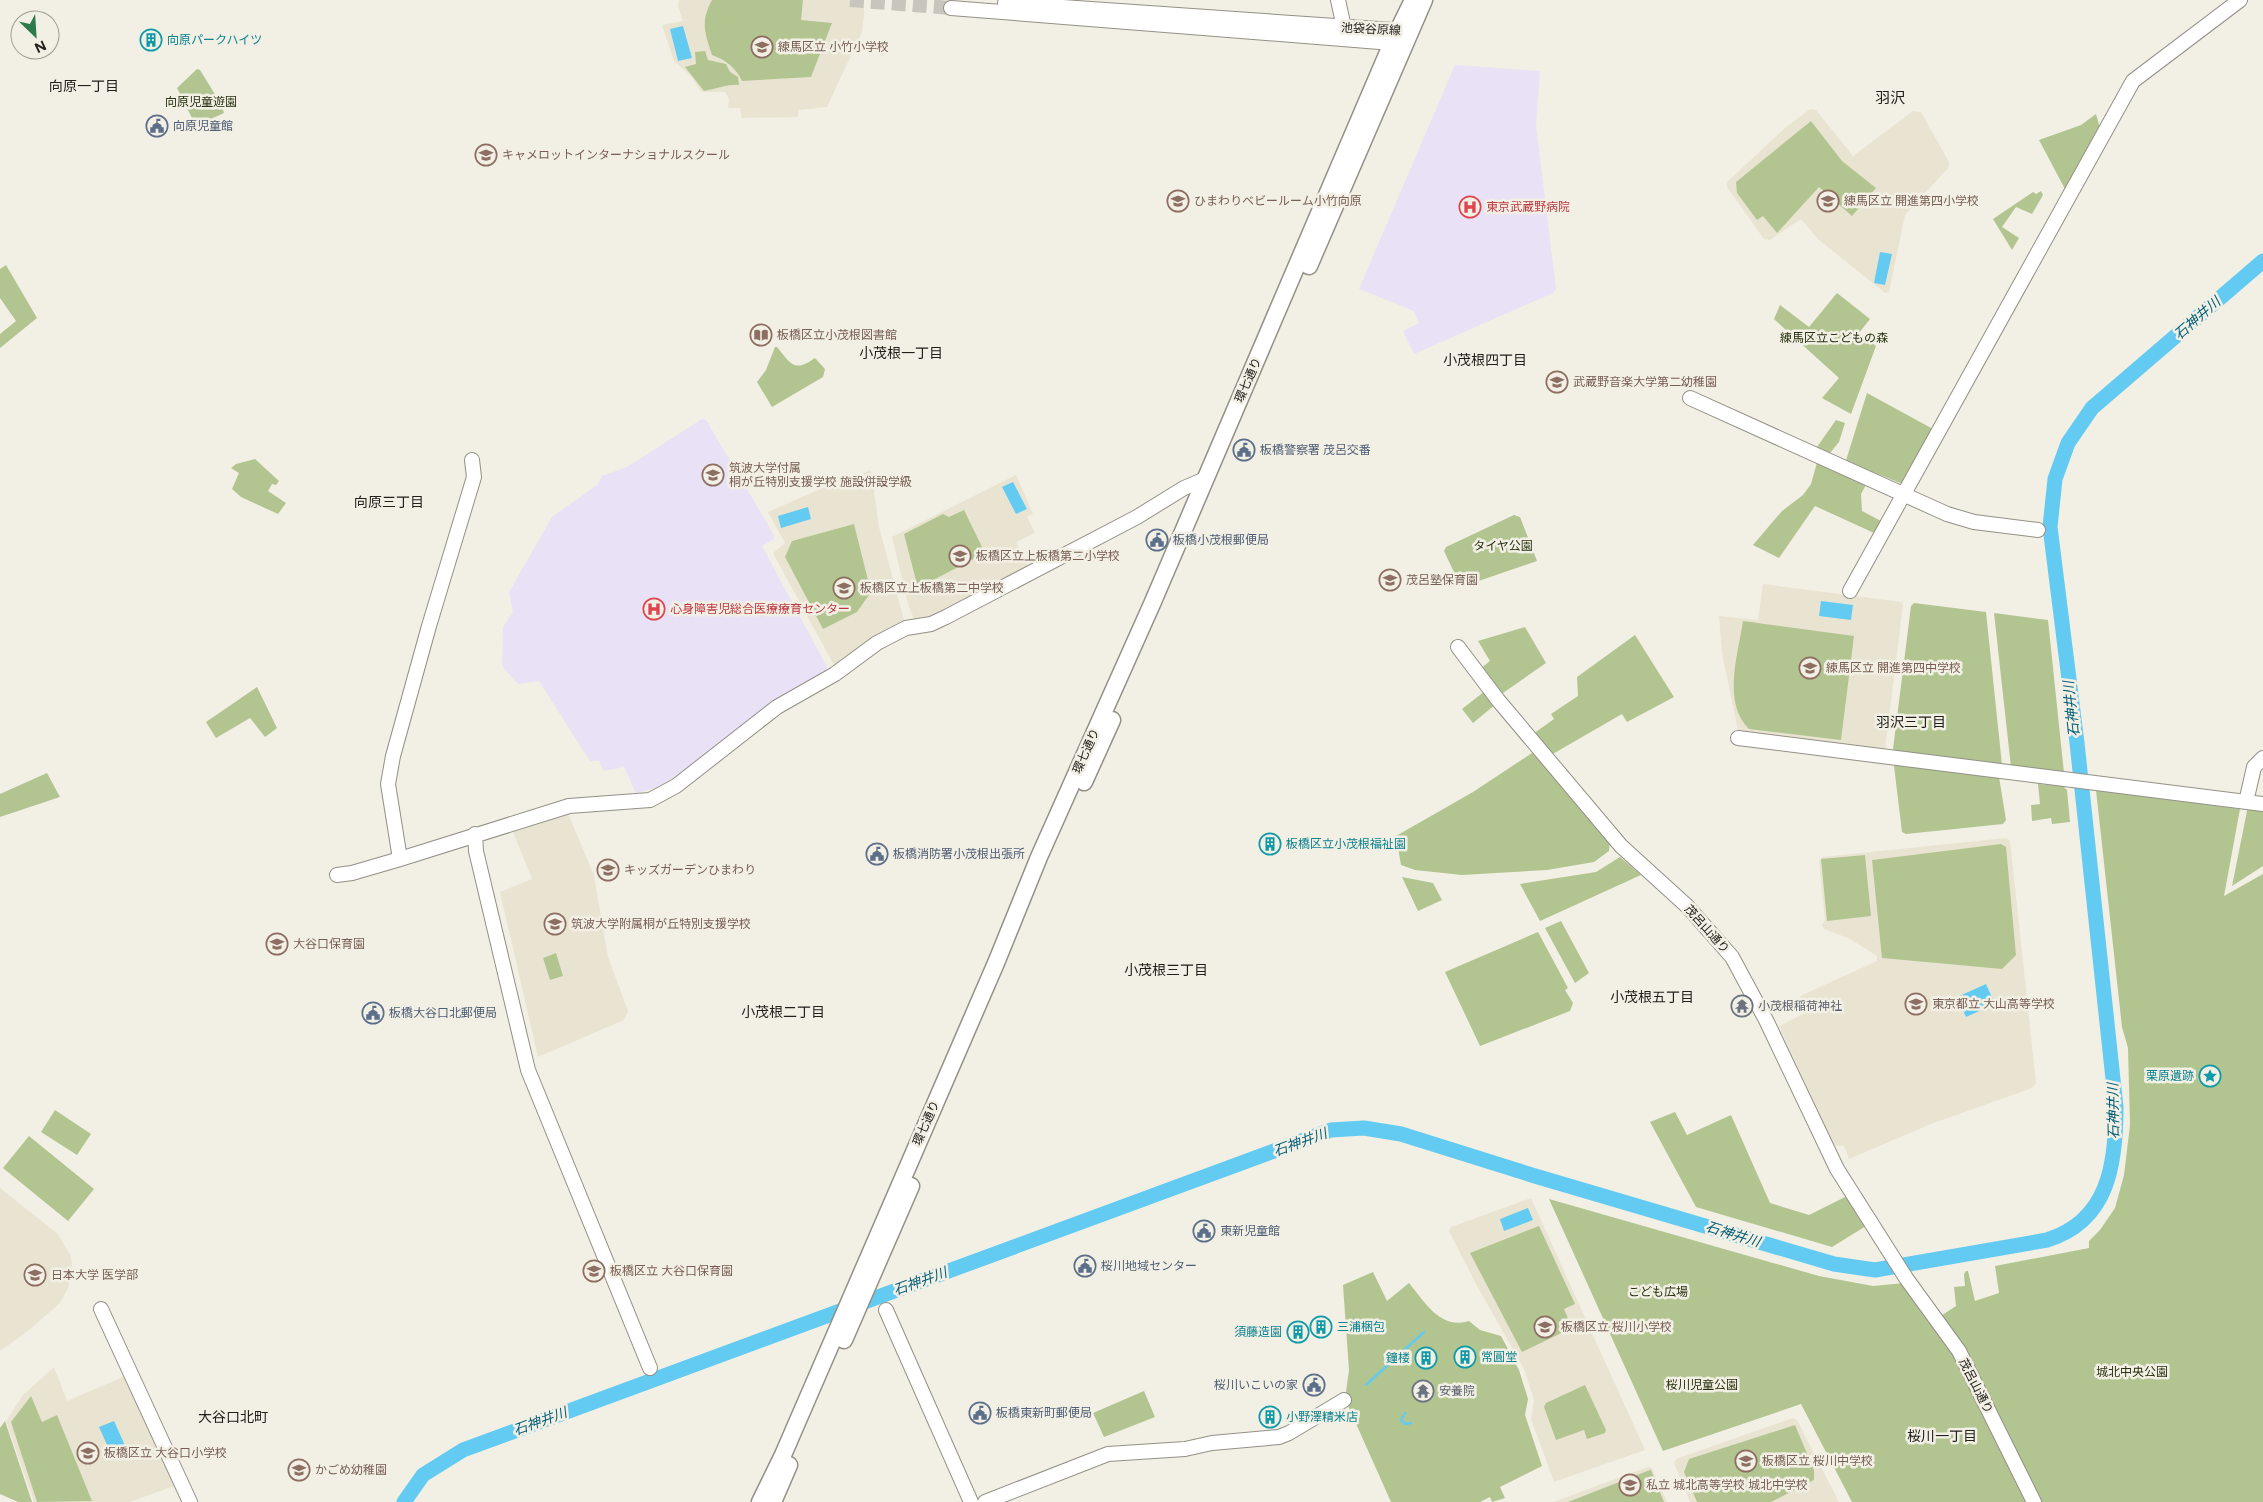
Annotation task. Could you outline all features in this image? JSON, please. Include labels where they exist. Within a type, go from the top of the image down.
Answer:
[{"type":"main road","name":"環七通り","points":[[773,1502],[1048,863],[1159,611],[1216,474],[1345,187],[1413,0]]},
{"type":"main road","name":"環七通り","points":[[760,1502],[783,1455],[868,1254],[985,988],[1039,857],[1152,604],[1204,479],[1401,35],[1424,0]]},
{"type":"street","points":[[1338,0],[1345,32],[1356,40]]},
{"type":"street","points":[[1850,591],[2133,81],[2240,0]]},
{"type":"street","name":"池袋谷原線","points":[[954,4],[1344,27],[1401,35]]},
{"type":"street","name":"池袋谷原線","points":[[954,4],[1356,40],[1401,35]]},
{"type":"street","points":[[1690,398],[1961,519],[2038,530]]},
{"type":"street","points":[[400,859],[388,784],[393,756],[426,635],[474,477],[472,460]]},
{"type":"street","points":[[337,875],[352,873],[400,859],[475,834],[570,806],[650,800],[676,786],[776,707],[836,674],[877,643],[906,628],[931,624],[946,617],[1204,479]]},
{"type":"street","name":"茂呂山通り","points":[[1458,648],[1498,700],[1621,846],[1687,906],[1732,957],[1766,1020],[1837,1169],[1906,1278],[1959,1351],[2034,1502]]},
{"type":"street","points":[[1738,738],[2263,804]]},
{"type":"street","points":[[2246,802],[2254,767],[2263,758]]},
{"type":"street","points":[[475,834],[482,842],[535,1067],[654,1365]]},
{"type":"street","points":[[101,1309],[190,1502]]},
{"type":"street","points":[[886,1310],[971,1502]]},
{"type":"street","points":[[985,1502],[1108,1454],[1185,1449],[1212,1443],[1278,1437],[1289,1433],[1344,1400]]},
{"type":"shaded area","name":"練馬区立 小竹小学校","points":[[679,0],[864,0],[862,32],[827,107],[798,110],[798,117],[742,118],[740,108],[728,108],[729,99],[725,92],[701,92],[691,76],[674,61],[662,25],[683,21],[678,6]]},
{"type":"shaded area","name":"東京武蔵野病院","points":[[1455,65],[1540,71],[1536,125],[1556,289],[1553,293],[1414,354],[1403,331],[1419,323],[1414,311],[1359,289]]},
{"type":"shaded area","name":"練馬区立 開進第四小学校","points":[[1810,109],[1816,110],[1853,156],[1913,111],[1921,112],[1949,162],[1949,167],[1905,215],[1889,292],[1885,293],[1818,239],[1801,219],[1770,240],[1764,239],[1727,187],[1726,183],[1785,128]]},
{"type":"shaded area","name":"心身障害児総合医療療育センター","points":[[702,419],[706,420],[774,535],[774,539],[762,546],[827,667],[826,673],[774,701],[676,776],[655,788],[636,793],[624,767],[604,771],[599,761],[590,761],[539,681],[518,684],[502,666],[503,627],[513,612],[509,592],[552,517],[597,485],[602,476],[627,467]]},
{"type":"shaded area","name":"板橋区立上板橋第二中学校","points":[[871,470],[879,527],[905,624],[836,669],[773,553],[785,543],[768,512],[825,487],[836,485]]},
{"type":"shaded area","name":"板橋区立上板橋第二小学校","points":[[1016,475],[1033,514],[1027,517],[1035,533],[1016,542],[1030,570],[933,618],[914,619],[908,604],[892,537]]},
{"type":"shaded area","name":"練馬区立 開進第四中学校","points":[[1763,584],[1902,602],[1885,750],[1743,735],[1738,730],[1722,653],[1719,616],[1758,620]]},
{"type":"shaded area","name":"筑波大学附属桐が丘特別支援学校","points":[[566,814],[569,816],[594,875],[608,957],[628,1011],[624,1020],[538,1057],[500,892],[532,879],[513,832]]},
{"type":"shaded area","name":"東京都立 大山高等学校","points":[[2006,838],[2010,841],[2036,1083],[2032,1088],[1931,1124],[1849,1159],[1844,1146],[1834,1145],[1779,1026],[1807,1012],[1800,996],[1877,961],[1877,956],[1850,939],[1824,929],[1822,925],[1825,920],[1819,861],[1822,857]]},
{"type":"shaded area","name":"日本大学 医学部","points":[[0,1188],[58,1234],[70,1255],[72,1263],[69,1286],[60,1303],[28,1331],[0,1351]]},
{"type":"shaded area","name":"板橋区立 桜川小学校","points":[[1531,1198],[1645,1450],[1554,1482],[1531,1419],[1534,1400],[1524,1369],[1476,1284],[1449,1231],[1451,1227]]},
{"type":"shaded area","name":"板橋区立 大谷口小学校","points":[[54,1367],[67,1401],[125,1376],[174,1486],[130,1502],[34,1502],[6,1421],[23,1395]]},
{"type":"shaded area","name":"板橋区立 桜川中学校","points":[[1793,1418],[1797,1420],[1839,1502],[1690,1502],[1674,1463],[1676,1459]]},
{"type":"shaded area","name":"私立 城北高等学校 城北中学校","points":[[1648,1467],[1652,1468],[1667,1502],[1553,1502]]},
{"type":"green space","points":[[712,0],[803,0],[801,20],[832,23],[811,77],[742,81],[730,65],[712,55],[707,40],[705,21]]},
{"type":"green space","points":[[705,51],[708,60],[726,64],[730,72],[738,77],[739,85],[704,91],[685,67],[696,64],[695,52]]},
{"type":"green space","name":"向原児童遊園","points":[[197,69],[200,70],[221,104],[224,113],[196,126],[177,88]]},
{"type":"green space","points":[[2096,114],[2100,128],[2066,191],[2039,140],[2081,125]]},
{"type":"green space","points":[[1811,121],[1842,161],[1876,188],[1852,216],[1819,187],[1777,233],[1763,216],[1757,220],[1737,193],[1736,182]]},
{"type":"green space","points":[[2041,191],[2043,195],[2032,214],[2016,207],[2002,227],[2019,238],[2012,250],[1993,219],[2033,192],[2036,194]]},
{"type":"green space","points":[[6,265],[37,318],[0,348],[0,334],[16,321],[0,298],[0,269]]},
{"type":"green space","name":"練馬区立こどもの森","points":[[1837,293],[1870,319],[1859,333],[1876,346],[1851,414],[1822,398],[1839,378],[1774,319],[1780,305],[1809,327]]},
{"type":"green space","points":[[775,347],[790,362],[797,366],[808,363],[815,358],[825,369],[823,377],[772,407],[757,382],[766,370]]},
{"type":"green space","points":[[1867,393],[1933,429],[1905,485],[1873,472],[1861,494],[1862,511],[1881,521],[1874,533],[1815,506],[1779,558],[1753,545],[1782,511],[1803,495],[1811,484],[1818,459],[1843,470]]},
{"type":"green space","points":[[1836,420],[1845,423],[1839,442],[1830,453],[1817,447]]},
{"type":"green space","points":[[255,459],[279,481],[276,485],[272,484],[268,491],[286,503],[278,514],[241,497],[232,489],[239,473],[231,468],[236,464]]},
{"type":"green space","points":[[964,510],[985,553],[918,588],[904,534],[943,514],[949,517]]},
{"type":"green space","name":"タイヤ公園","points":[[1514,515],[1520,517],[1537,561],[1461,587],[1444,551],[1446,547]]},
{"type":"green space","points":[[854,524],[871,592],[857,612],[823,629],[785,557],[792,541]]},
{"type":"green space","points":[[1914,603],[1986,612],[2002,765],[1895,751],[1893,749],[1911,606]]},
{"type":"green space","points":[[1994,613],[2048,620],[2064,773],[2011,767]]},
{"type":"green space","points":[[1743,621],[1854,636],[1841,740],[1749,729],[1741,718],[1736,706],[1734,692],[1734,678]]},
{"type":"green space","points":[[1525,627],[1546,663],[1503,693],[1498,693],[1480,669],[1490,661],[1478,641]]},
{"type":"green space","points":[[1635,635],[1674,697],[1627,722],[1622,714],[1551,755],[1533,734],[1554,719],[1551,714],[1578,696],[1577,677]]},
{"type":"green space","points":[[257,687],[277,728],[265,737],[250,718],[216,738],[206,722]]},
{"type":"green space","points":[[1485,691],[1496,704],[1473,723],[1462,709]]},
{"type":"green space","points":[[1535,751],[1610,840],[1609,851],[1594,862],[1547,870],[1462,875],[1415,870],[1401,865],[1396,836],[1473,792]]},
{"type":"green space","points":[[1897,763],[1999,777],[2006,820],[2003,824],[1906,834],[1902,832],[1894,766]]},
{"type":"green space","points":[[47,773],[60,797],[0,817],[0,794]]},
{"type":"green space","points":[[2038,784],[2063,786],[2067,790],[2070,822],[2052,824],[2051,818],[2032,821],[2031,805],[2040,804]]},
{"type":"green space","name":"城北中央公園","points":[[2096,790],[2240,809],[2224,896],[2263,874],[2263,1502],[1852,1502],[1801,1404],[1663,1451],[1549,1199],[1819,1276],[1873,1286],[1905,1283],[1933,1321],[1956,1306],[1954,1287],[1965,1286],[1964,1274],[1966,1271],[1968,1271],[1975,1301],[1999,1293],[1995,1266],[2089,1248],[2089,1241],[2100,1230],[2115,1208],[2124,1175],[2130,1125],[2128,1048],[2122,1027]]},
{"type":"green space","points":[[2248,806],[2263,808],[2263,866],[2232,886]]},
{"type":"green space","points":[[2001,844],[2006,847],[2016,955],[2002,969],[1882,958],[1872,860]]},
{"type":"green space","points":[[1865,855],[1871,916],[1827,921],[1821,859]]},
{"type":"green space","points":[[1620,857],[1641,875],[1540,921],[1520,884],[1596,872]]},
{"type":"green space","points":[[1402,877],[1433,883],[1442,900],[1418,911]]},
{"type":"green space","points":[[1561,921],[1589,973],[1575,983],[1545,928]]},
{"type":"green space","points":[[1538,932],[1568,988],[1565,990],[1573,1003],[1570,1011],[1480,1046],[1445,972]]},
{"type":"green space","points":[[556,953],[563,976],[550,980],[543,958]]},
{"type":"green space","points":[[55,1110],[91,1134],[77,1155],[41,1132]]},
{"type":"green space","points":[[1675,1112],[1687,1135],[1731,1115],[1770,1203],[1809,1215],[1847,1196],[1866,1226],[1832,1247],[1696,1207],[1650,1122]]},
{"type":"green space","points":[[29,1136],[94,1189],[68,1221],[3,1168]]},
{"type":"green space","points":[[1539,1226],[1575,1304],[1564,1309],[1572,1328],[1522,1352],[1470,1253]]},
{"type":"green space","points":[[1373,1272],[1387,1301],[1409,1283],[1427,1306],[1441,1318],[1459,1323],[1469,1321],[1480,1330],[1501,1336],[1519,1370],[1528,1399],[1525,1415],[1542,1466],[1500,1487],[1505,1498],[1492,1502],[1490,1497],[1480,1502],[1391,1502],[1345,1399],[1349,1370],[1343,1285]]},
{"type":"green space","points":[[1585,1385],[1606,1430],[1605,1433],[1587,1439],[1584,1430],[1556,1440],[1544,1407],[1546,1403]]},
{"type":"green space","points":[[1144,1391],[1155,1417],[1104,1437],[1093,1413]]},
{"type":"green space","points":[[31,1396],[42,1422],[57,1415],[92,1501],[37,1502],[11,1422]]},
{"type":"green space","points":[[5,1421],[32,1502],[18,1502],[0,1494],[0,1428]]},
{"type":"green space","name":"板橋区立 桜川中学校","points":[[1795,1425],[1814,1470],[1814,1480],[1771,1502],[1697,1502],[1684,1472],[1689,1459]]},
{"type":"green space","name":"私立 城北高等学校 城北中学校","points":[[1650,1470],[1664,1502],[1568,1502]]},
{"type":"water","points":[[683,26],[692,58],[678,61],[670,29]]},
{"type":"water","points":[[1880,252],[1892,254],[1885,285],[1874,283]]},
{"type":"water","points":[[1013,482],[1027,509],[1016,514],[1002,487]]},
{"type":"water","points":[[808,507],[811,519],[781,528],[778,516]]},
{"type":"water","points":[[1821,601],[1853,605],[1851,620],[1819,616]]},
{"type":"water","points":[[1986,984],[1995,1004],[1966,1017],[1957,997]]},
{"type":"water","points":[[1528,1208],[1533,1220],[1504,1231],[1500,1219]]},
{"type":"water","points":[[114,1421],[127,1450],[112,1456],[99,1427]]},
{"type":"waterway","name":"石神井川","points":[[404,1502],[423,1475],[463,1450],[1331,1130],[1364,1128],[1401,1134],[1535,1176],[1834,1264],[1875,1270],[2047,1240],[2068,1231],[2084,1219],[2096,1204],[2105,1187],[2111,1169],[2114,1149],[2116,1107],[2077,743],[2050,527],[2055,479],[2068,443],[2092,408],[2263,261]]},
{"type":"waterway","points":[[1366,1385],[1424,1332]]},
{"type":"waterway","points":[[1405,1413],[1401,1420],[1405,1424],[1411,1423]]},
{"type":"tunnel","points":[[850,0],[951,8]]},
{"type":"place","name":"向原パークハイツ","points":[[151,40]]},
{"type":"place","name":"練馬区立 小竹小学校","points":[[762,47]]},
{"type":"place","name":"向原児童館","points":[[157,126]]},
{"type":"place","name":"キャメロットインターナショナルスクール","points":[[486,155]]},
{"type":"place","name":"ひまわりベビールーム小竹向原","points":[[1178,201]]},
{"type":"place","name":"練馬区立 開進第四小学校","points":[[1828,201]]},
{"type":"place","name":"東京武蔵野病院","points":[[1470,207]]},
{"type":"place","name":"板橋区立小茂根図書館","points":[[761,335]]},
{"type":"place","name":"武蔵野音楽大学第二幼稚園","points":[[1557,382]]},
{"type":"place","name":"板橋警察署 茂呂交番","points":[[1244,450]]},
{"type":"place","name":"筑波大学付属 桐が丘特別支援学校 施設併設学級","points":[[713,475]]},
{"type":"place","name":"板橋小茂根郵便局","points":[[1157,540]]},
{"type":"place","name":"板橋区立上板橋第二小学校","points":[[960,556]]},
{"type":"place","name":"茂呂塾保育園","points":[[1390,580]]},
{"type":"place","name":"板橋区立上板橋第二中学校","points":[[844,588]]},
{"type":"place","name":"心身障害児総合医療療育センター","points":[[654,609]]},
{"type":"place","name":"練馬区立 開進第四中学校","points":[[1810,668]]},
{"type":"place","name":"板橋区立小茂根福祉園","points":[[1270,844]]},
{"type":"place","name":"板橋消防署小茂根出張所","points":[[877,854]]},
{"type":"place","name":"キッズガーデンひまわり","points":[[608,870]]},
{"type":"place","name":"筑波大学附属桐が丘特別支援学校","points":[[555,924]]},
{"type":"place","name":"大谷口保育園","points":[[277,944]]},
{"type":"place","name":"東京都立 大山高等学校","points":[[1916,1004]]},
{"type":"place","name":"小茂根稲荷神社","points":[[1742,1006]]},
{"type":"place","name":"板橋大谷口北郵便局","points":[[373,1013]]},
{"type":"place","name":"栗原遺跡","points":[[2210,1076]]},
{"type":"place","name":"東新児童館","points":[[1204,1231]]},
{"type":"place","name":"桜川地域センター","points":[[1085,1266]]},
{"type":"place","name":"板橋区立 大谷口保育園","points":[[594,1271]]},
{"type":"place","name":"日本大学 医学部","points":[[35,1275]]},
{"type":"place","name":"三浦梱包","points":[[1321,1327]]},
{"type":"place","name":"板橋区立 桜川小学校","points":[[1545,1327]]},
{"type":"place","name":"須藤造園","points":[[1298,1332]]},
{"type":"place","name":"常圓堂","points":[[1465,1357]]},
{"type":"place","name":"鐘楼","points":[[1426,1358]]},
{"type":"place","name":"桜川いこいの家","points":[[1314,1385]]},
{"type":"place","name":"安養院","points":[[1423,1391]]},
{"type":"place","name":"板橋東新町郵便局","points":[[980,1413]]},
{"type":"place","name":"小野澤精米店","points":[[1270,1417]]},
{"type":"place","name":"板橋区立 大谷口小学校","points":[[88,1453]]},
{"type":"place","name":"板橋区立 桜川中学校","points":[[1746,1461]]},
{"type":"place","name":"かごめ幼稚園","points":[[299,1470]]},
{"type":"place","name":"私立 城北高等学校 城北中学校","points":[[1630,1485]]},
{"type":"district","name":"向原一丁目","points":[[84,86]]},
{"type":"district","name":"羽沢","points":[[1890,98]]},
{"type":"district","name":"小茂根一丁目","points":[[901,353]]},
{"type":"district","name":"小茂根四丁目","points":[[1485,360]]},
{"type":"district","name":"向原三丁目","points":[[389,502]]},
{"type":"district","name":"羽沢三丁目","points":[[1911,722]]},
{"type":"district","name":"小茂根三丁目","points":[[1166,970]]},
{"type":"district","name":"小茂根五丁目","points":[[1652,997]]},
{"type":"district","name":"小茂根二丁目","points":[[783,1012]]},
{"type":"district","name":"大谷口北町","points":[[233,1417]]},
{"type":"district","name":"桜川一丁目","points":[[1942,1436]]},
{"type":"park label","name":"こども広場","points":[[1658,1292]]},
{"type":"park label","name":"桜川児童公園","points":[[1702,1385]]}]
